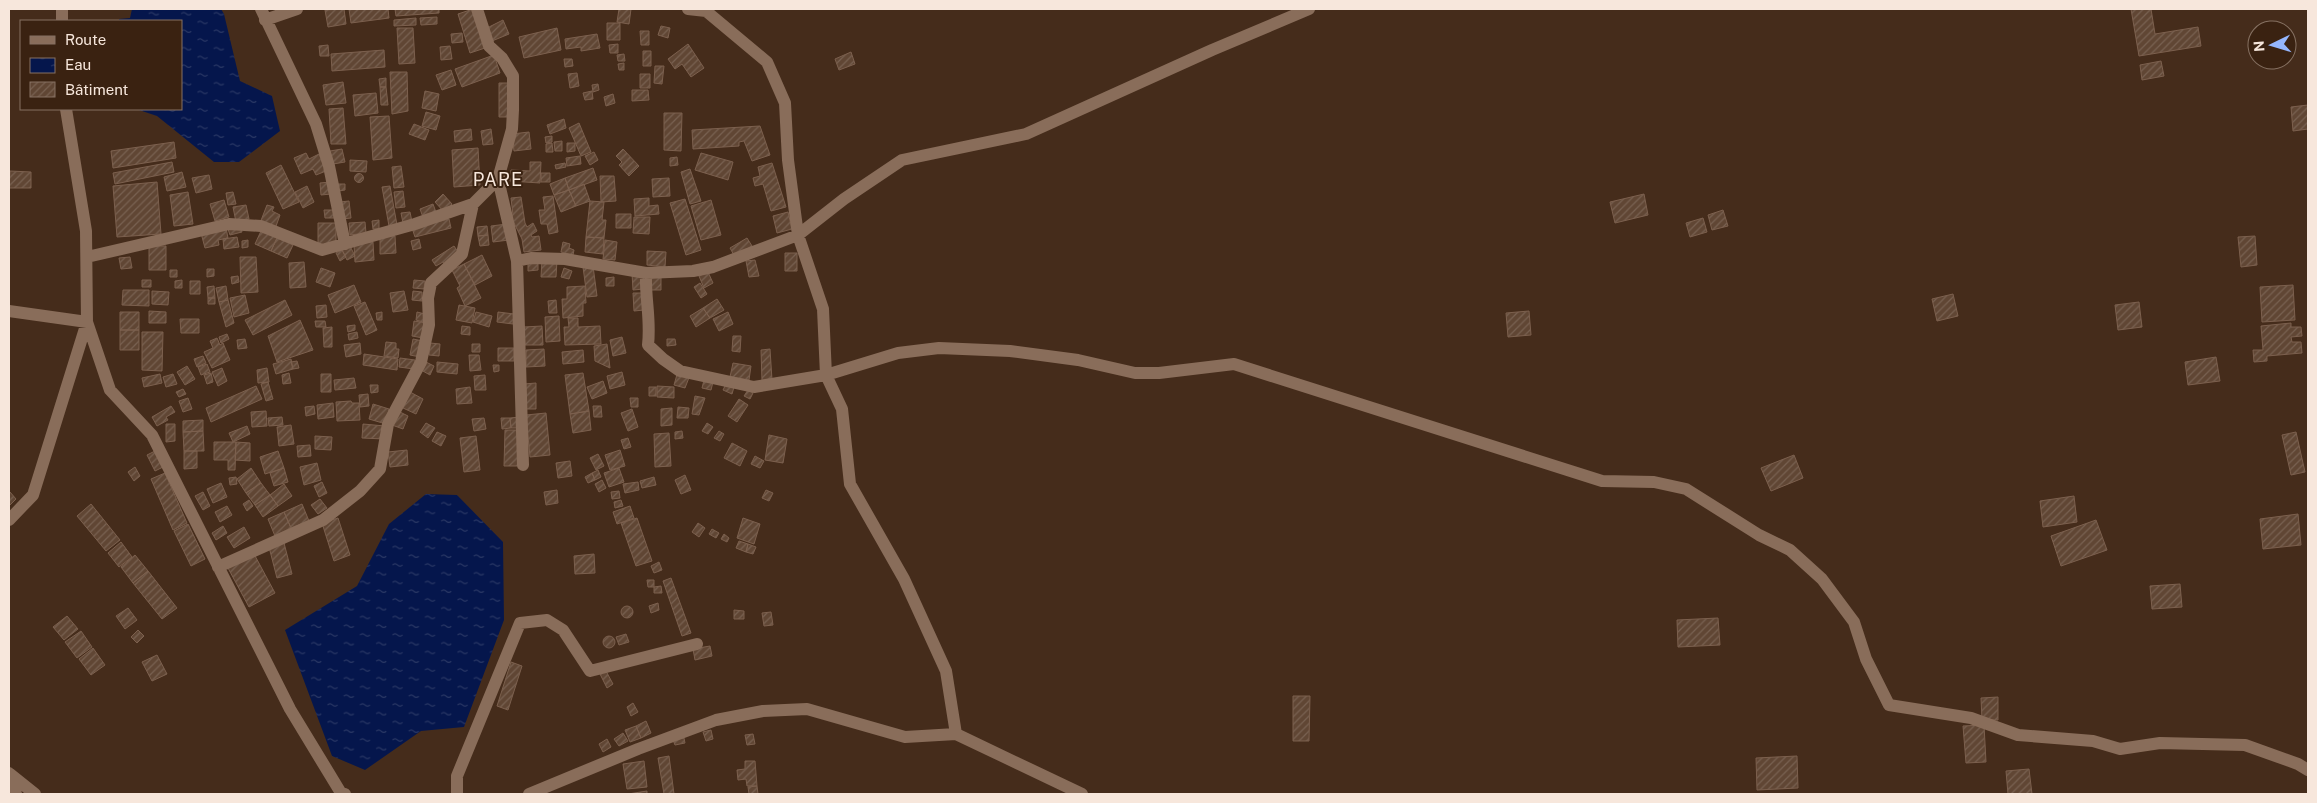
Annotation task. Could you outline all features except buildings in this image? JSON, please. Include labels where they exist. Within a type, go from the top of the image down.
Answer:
[{"type":"street","points":[[297,9],[263,14],[316,124],[329,166],[345,244]]},
{"type":"street","points":[[477,9],[489,46],[502,58],[513,76],[512,129],[498,179],[517,261],[522,465]]},
{"type":"street","points":[[688,9],[706,11],[767,62],[784,104],[788,160],[798,236],[823,309],[826,375],[842,409],[850,484],[904,579],[946,671],[956,734]]},
{"type":"street","points":[[517,261],[544,258],[564,259],[646,272],[693,271],[713,268],[798,236],[844,199],[902,160],[1026,134],[1212,50],[1310,9]]},
{"type":"street","points":[[9,520],[33,495],[87,322],[86,231],[66,110]]},
{"type":"street","points":[[87,257],[229,224],[261,226],[322,250],[415,224],[473,204],[498,179]]},
{"type":"street","points":[[218,567],[322,520],[360,491],[380,469],[388,424],[421,362],[429,325],[428,298],[431,283],[462,254],[473,204]]},
{"type":"street","points":[[646,272],[645,293],[650,324],[648,345],[663,359],[680,370],[754,387],[826,375],[898,353],[939,348],[1010,351],[1059,357],[1135,373],[1159,373],[1234,364],[1602,482],[1654,482],[1686,489],[1759,535],[1790,550],[1822,579],[1854,622],[1866,659],[1889,705],[1971,718],[2018,735],[2093,741],[2120,749],[2160,743],[2245,745],[2298,764],[2308,770]]},
{"type":"street","points":[[9,311],[87,322]]},
{"type":"street","points":[[87,322],[110,390],[152,435],[290,710],[341,793],[345,794]]},
{"type":"street","points":[[457,794],[457,776],[520,623],[547,620],[563,630],[590,670],[697,644]]},
{"type":"street","points":[[529,794],[716,720],[763,711],[807,709],[905,737],[956,734],[1082,794]]},
{"type":"street","points":[[9,773],[16,794]]},
{"type":"street","points":[[9,773],[35,794]]},
{"type":"water","points":[[132,9],[221,9],[224,14],[240,81],[272,96],[280,131],[239,162],[214,162],[157,116],[139,110],[182,110],[182,20],[119,20],[130,18]]},
{"type":"water","points":[[426,494],[457,495],[503,542],[504,620],[464,727],[421,731],[365,770],[332,756],[285,630],[357,586],[389,524]]},
{"type":"district","name":"PARE","points":[[498,179]]}]
